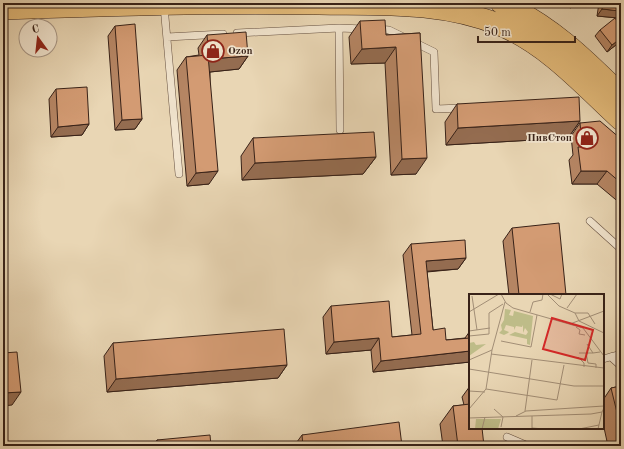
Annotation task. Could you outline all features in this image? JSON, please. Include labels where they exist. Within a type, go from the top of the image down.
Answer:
[{"type":"main road","points":[[3,9],[93,5],[279,3],[437,7],[471,14],[502,26],[528,40],[561,64],[621,120]]},
{"type":"main road","points":[[501,3],[525,13],[566,44],[621,95]]},
{"type":"lane","points":[[164,5],[179,174]]},
{"type":"lane","points":[[167,37],[340,28],[389,30],[434,52],[436,109],[473,108]]},
{"type":"lane","points":[[340,28],[340,130]]},
{"type":"lane","points":[[590,221],[621,249]]},
{"type":"lane","points":[[604,359],[621,354]]},
{"type":"lane","points":[[611,357],[621,366]]},
{"type":"lane","points":[[507,437],[528,446]]},
{"type":"building","points":[[603,3],[621,3],[621,11],[602,9]]},
{"type":"building","points":[[615,18],[621,27],[621,38],[612,45],[600,30]]},
{"type":"building","points":[[385,20],[386,35],[420,33],[427,158],[402,159],[396,47],[362,49],[360,21]]},
{"type":"building","points":[[135,24],[142,119],[122,120],[115,26]]},
{"type":"building","points":[[246,32],[248,56],[209,59],[207,35]]},
{"type":"building","points":[[208,55],[218,171],[196,173],[186,57]]},
{"type":"building","points":[[87,87],[89,124],[58,127],[56,89]]},
{"type":"building","points":[[579,97],[580,121],[458,128],[457,104]]},
{"type":"building","points":[[600,121],[621,139],[621,183],[607,171],[581,171],[578,147],[582,147],[580,123]]},
{"type":"building","points":[[374,132],[376,157],[255,163],[253,138]]},
{"type":"building","points":[[559,223],[566,294],[519,294],[512,228]]},
{"type":"building","points":[[465,240],[466,258],[426,261],[433,330],[445,328],[446,340],[469,338],[469,351],[381,361],[379,338],[334,342],[331,306],[389,301],[392,337],[421,334],[411,244]]},
{"type":"building","points":[[284,329],[287,365],[116,379],[113,343]]},
{"type":"building","points":[[17,352],[21,392],[3,393],[3,353]]},
{"type":"building","points":[[621,386],[621,429],[611,388]]},
{"type":"building","points":[[469,404],[469,429],[482,429],[484,446],[458,446],[453,406]]},
{"type":"building","points":[[399,422],[402,446],[303,446],[302,435]]},
{"type":"building","points":[[210,435],[211,446],[158,446],[157,440]]},
{"type":"place","name":"Ozon","points":[[213,51]]},
{"type":"place","name":"ПивСтоп","points":[[587,138]]}]
